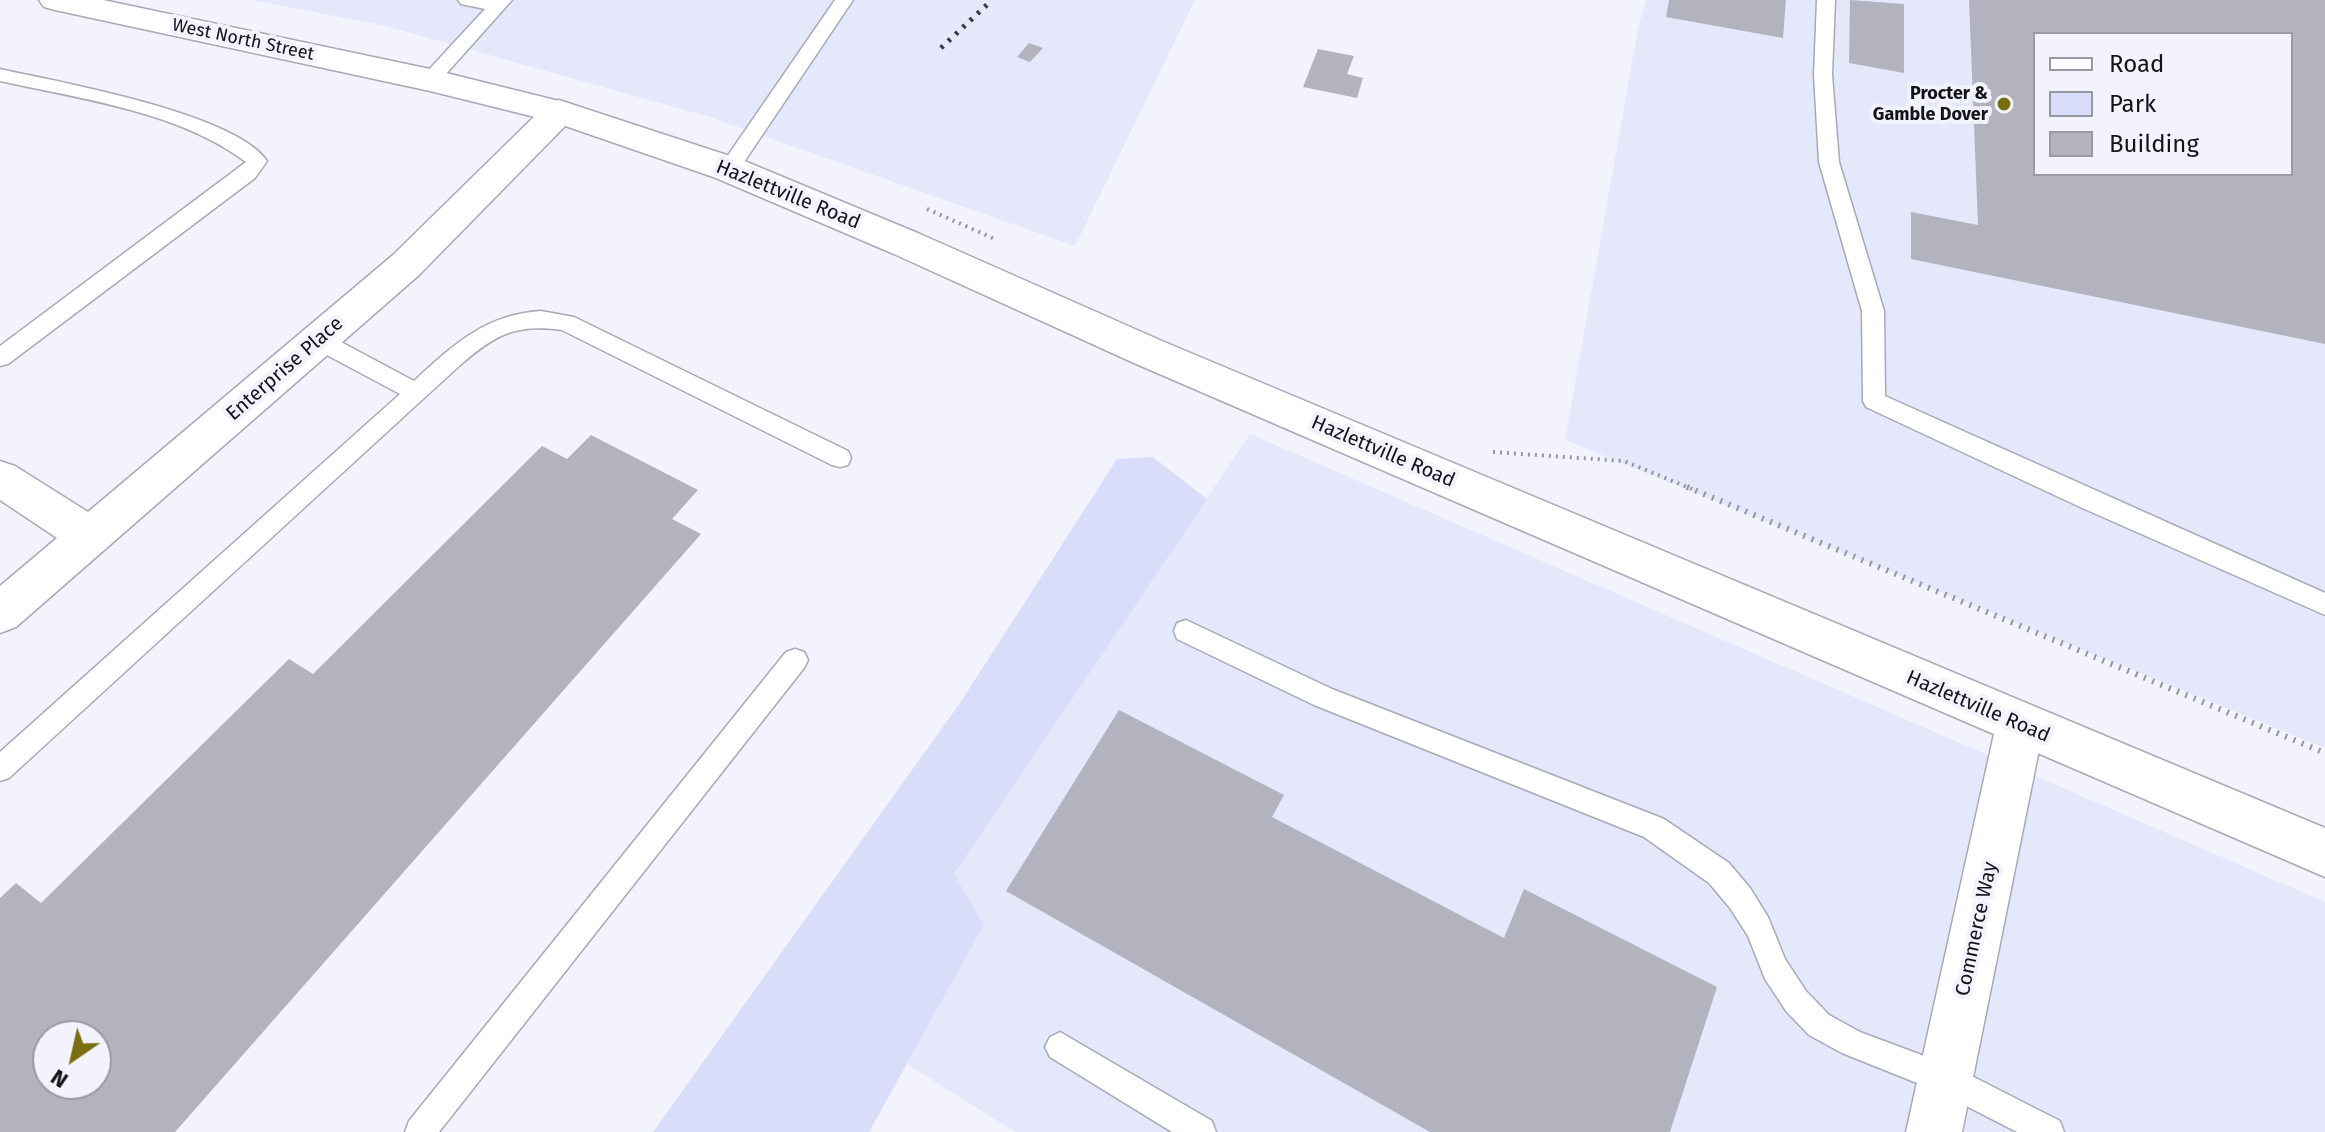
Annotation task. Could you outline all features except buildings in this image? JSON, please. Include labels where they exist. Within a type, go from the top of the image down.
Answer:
[{"type":"main road","name":"West North Street","points":[[55,0],[430,80]]},
{"type":"main road","name":"Hazlettville Road","points":[[430,80],[559,112],[729,169],[2020,725],[2325,853]]},
{"type":"main road","name":"Enterprise Place","points":[[0,613],[406,265],[559,112]]},
{"type":"main road","points":[[0,478],[91,537]]},
{"type":"main road","name":"Commerce Way","points":[[1934,1132],[2020,725]]},
{"type":"lane","points":[[467,0],[500,3]]},
{"type":"lane","points":[[729,169],[844,0]]},
{"type":"lane","points":[[1826,0],[1823,75],[1829,162],[1873,311],[1874,401],[2088,500],[2325,604]]},
{"type":"lane","points":[[430,80],[500,3]]},
{"type":"lane","points":[[0,75],[97,97],[203,130],[249,152],[257,161],[248,173],[2,353]]},
{"type":"lane","points":[[0,769],[416,392],[484,332],[502,323],[546,318],[566,323],[840,458]]},
{"type":"lane","points":[[318,340],[416,392]]},
{"type":"lane","points":[[1186,631],[1323,697],[1654,828],[1719,873],[1740,898],[1758,927],[1775,969],[1796,1001],[1819,1025],[1852,1043],[1945,1079],[2049,1132]]},
{"type":"lane","points":[[420,1132],[795,660]]},
{"type":"lane","points":[[1060,1047],[1201,1132]]},
{"type":"path","points":[[922,207],[1006,244]]},
{"type":"path","points":[[1488,452],[1624,461],[2325,753]]},
{"type":"shaded area","points":[[252,0],[1195,0],[1075,246],[710,117],[386,26]]},
{"type":"shaded area","points":[[1646,0],[2325,0],[2325,748],[1565,440],[1638,29]]},
{"type":"shaded area","points":[[1250,434],[2325,902],[2325,1132],[1015,1132],[907,1064],[984,925],[954,874]]},
{"type":"green space","points":[[1153,457],[1207,499],[954,874],[984,925],[869,1132],[653,1132],[960,703],[1117,459]]},
{"type":"railway","points":[[941,48],[992,0]]},
{"type":"place","name":"Procter & Gamble Dover","points":[[2004,104]]}]
